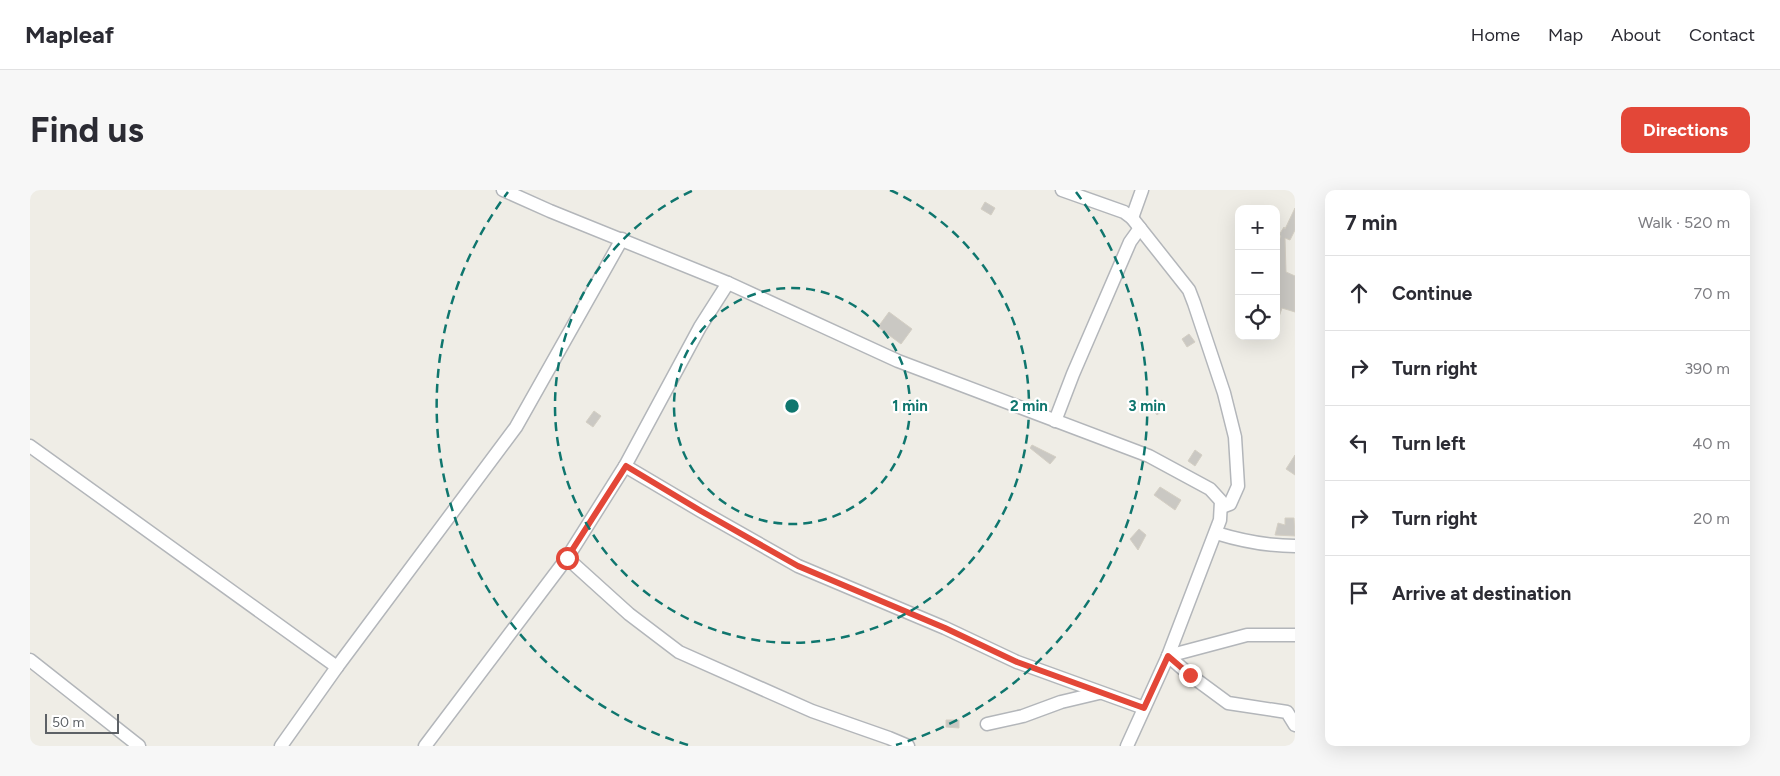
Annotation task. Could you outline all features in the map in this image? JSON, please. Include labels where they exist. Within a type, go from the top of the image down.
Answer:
[{"type":"street","points":[[502,190],[728,283],[750,295],[898,361],[1149,456],[1210,489],[1221,500],[1222,507],[1216,533],[1168,656],[1127,746]]},
{"type":"street","points":[[1062,190],[1124,212],[1136,223],[1189,290],[1226,401],[1235,437],[1238,486],[1230,504],[1222,507]]},
{"type":"street","points":[[1055,421],[1073,374],[1130,242],[1136,223],[1142,190]]},
{"type":"street","points":[[281,746],[516,427],[622,239]]},
{"type":"street","points":[[425,746],[567,558],[626,466],[700,327],[728,283]]},
{"type":"street","points":[[30,446],[337,668]]},
{"type":"street","points":[[626,466],[798,566],[945,628],[1017,662],[1144,708]]},
{"type":"street","points":[[1216,533],[1274,546],[1295,546]]},
{"type":"street","points":[[567,558],[629,614],[679,652],[812,711],[908,746]]},
{"type":"street","points":[[1168,656],[1247,636],[1295,635]]},
{"type":"street","points":[[1168,656],[1190,675],[1228,702],[1287,712],[1295,725]]},
{"type":"street","points":[[30,660],[140,746]]},
{"type":"street","points":[[987,724],[1023,716],[1061,702],[1099,693]]},
{"type":"building","points":[[985,202],[995,208],[991,215],[981,209]]},
{"type":"building","points":[[1295,208],[1295,230],[1290,240],[1285,238],[1286,272],[1295,276],[1295,312],[1282,308],[1280,314],[1280,233],[1284,227],[1285,229]]},
{"type":"building","points":[[889,312],[912,329],[901,344],[878,327]]},
{"type":"building","points":[[1189,334],[1195,342],[1187,347],[1182,339]]},
{"type":"building","points":[[1162,400],[1167,407],[1157,415],[1152,409]]},
{"type":"building","points":[[594,411],[601,416],[593,427],[586,422]]},
{"type":"building","points":[[1032,445],[1056,457],[1050,464],[1030,448]]},
{"type":"building","points":[[1195,450],[1202,455],[1195,466],[1188,461]]},
{"type":"building","points":[[1295,455],[1295,475],[1286,469]]},
{"type":"building","points":[[1160,487],[1181,500],[1175,510],[1154,495]]},
{"type":"building","points":[[1285,518],[1294,518],[1295,536],[1275,535],[1278,523],[1285,525]]},
{"type":"building","points":[[1139,529],[1146,535],[1138,550],[1130,539]]},
{"type":"building","points":[[946,720],[959,720],[959,728],[946,727]]},
{"type":"route","points":[[567,558],[626,466],[798,566],[945,628],[1017,662],[1099,693],[1144,708],[1168,656],[1190,675]]}]
